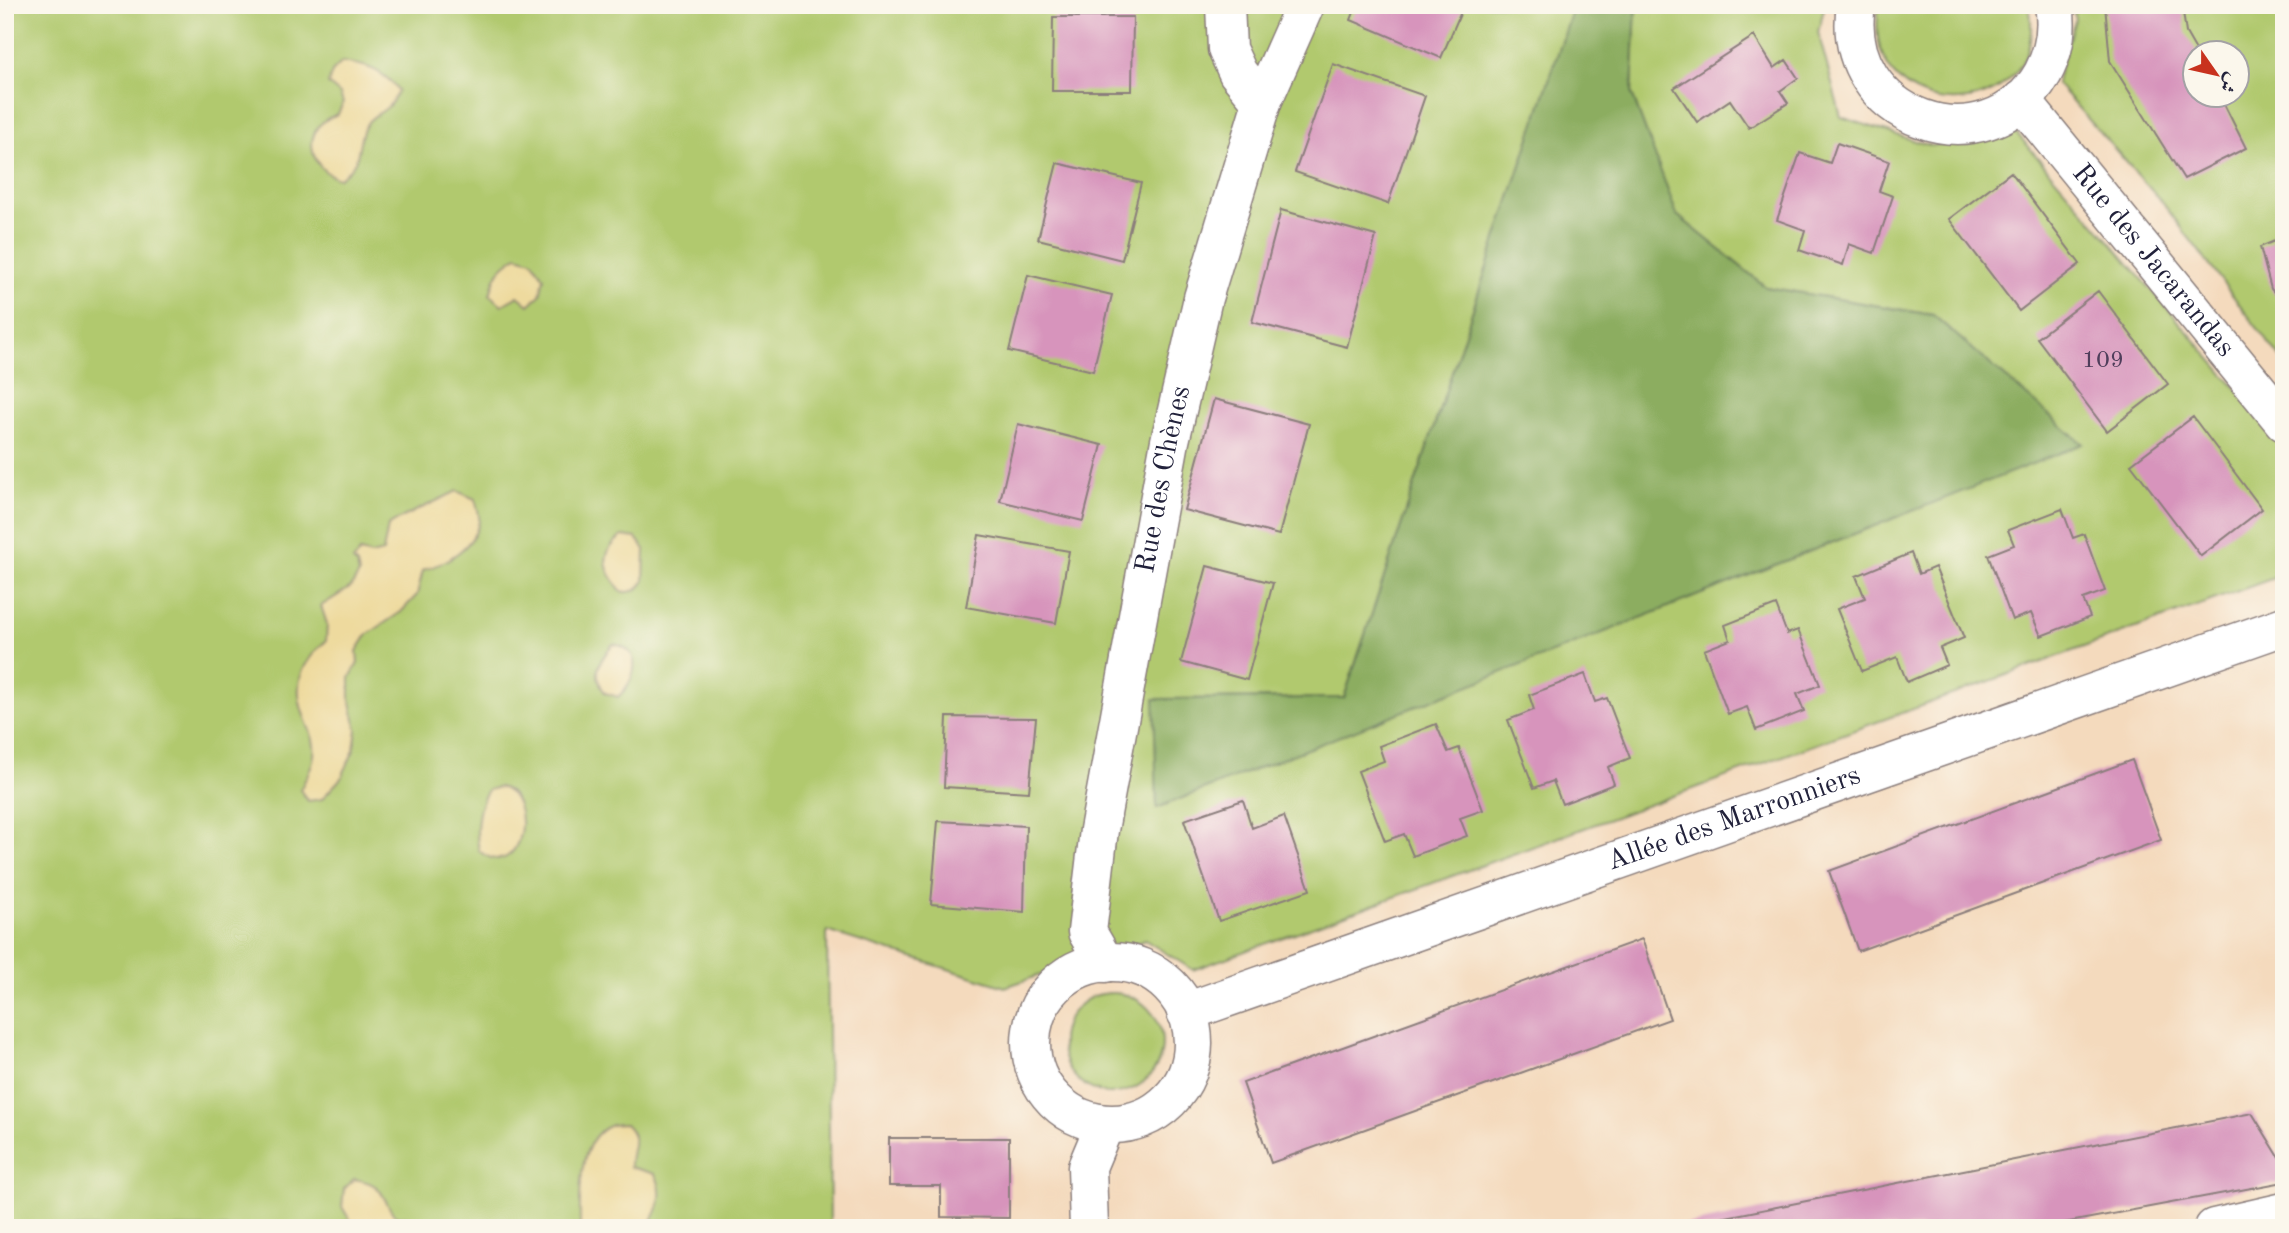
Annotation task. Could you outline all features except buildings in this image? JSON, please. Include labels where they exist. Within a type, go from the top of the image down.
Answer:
[{"type":"street","points":[[1225,5],[1227,49],[1238,74],[1262,102]]},
{"type":"street","name":"Rue des Chènes","points":[[1105,963],[1087,932],[1099,830],[1170,441],[1203,298],[1262,102],[1305,5]]},
{"type":"street","points":[[1856,5],[1856,43],[1865,70],[1880,93],[1902,110],[1928,121],[1956,125],[1990,118],[2021,100],[2039,79],[2051,54],[2056,26],[2054,5]]},
{"type":"street","name":"Rue des Jacarandas","points":[[2021,100],[2284,422]]},
{"type":"street","name":"Allée des Marronniers","points":[[1186,1012],[2284,626]]},
{"type":"street","points":[[1105,963],[1131,965],[1154,975],[1173,991],[1186,1012],[1192,1037],[1190,1063],[1180,1086],[1172,1096],[1164,1105],[1142,1118],[1117,1124],[1092,1122],[1068,1111],[1048,1093],[1035,1070],[1031,1043],[1036,1017],[1049,993],[1080,969],[1105,963]]},
{"type":"street","points":[[1089,1228],[1087,1167],[1105,1124]]},
{"type":"street","points":[[2214,1228],[2284,1212]]},
{"type":"green space","points":[[5,5],[1574,5],[1344,698],[1155,699],[1157,808],[2082,444],[1933,315],[1766,287],[1677,215],[1632,94],[1636,5],[1825,5],[1818,32],[1841,117],[1931,146],[2014,130],[2279,438],[2284,450],[2284,551],[2274,578],[1193,970],[1145,940],[1005,987],[827,931],[830,1228],[5,1228]]},
{"type":"green space","points":[[1574,5],[1636,5],[1632,94],[1677,215],[1766,287],[1933,315],[2083,444],[1157,808],[1154,699],[1344,698]]},
{"type":"green space","points":[[1879,5],[2029,5],[2029,46],[2013,76],[1986,94],[1955,100],[1923,95],[1897,77],[1880,47]]},
{"type":"green space","points":[[2072,5],[2284,5],[2284,363],[2161,201],[2056,83],[2075,19]]},
{"type":"green space","points":[[1112,993],[1131,997],[1148,1007],[1158,1024],[1162,1043],[1158,1062],[1148,1079],[1131,1089],[1112,1093],[1093,1089],[1076,1079],[1066,1062],[1062,1043],[1066,1024],[1076,1007],[1093,997]]},
{"type":"sand","points":[[342,62],[374,70],[398,90],[390,104],[366,125],[353,165],[339,178],[331,175],[319,164],[312,149],[312,141],[319,126],[338,114],[343,103],[340,94],[328,84],[332,72]]},
{"type":"sand","points":[[517,256],[532,260],[544,278],[540,295],[529,305],[518,296],[502,305],[490,295],[492,288],[499,272]]},
{"type":"sand","points":[[457,491],[475,499],[479,519],[472,539],[449,559],[423,570],[417,595],[401,612],[367,635],[357,651],[358,663],[350,678],[350,698],[357,729],[354,750],[342,777],[322,799],[308,801],[300,790],[312,764],[314,749],[300,702],[299,682],[311,656],[326,641],[327,624],[321,606],[351,587],[359,574],[353,561],[360,552],[371,555],[383,552],[388,526]]},
{"type":"sand","points":[[622,536],[636,538],[645,549],[644,582],[637,590],[623,593],[606,563],[609,550]]},
{"type":"sand","points":[[613,644],[630,652],[634,666],[629,683],[618,697],[605,693],[598,679],[598,667]]},
{"type":"sand","points":[[499,787],[511,794],[518,806],[520,835],[515,849],[506,857],[494,859],[479,851],[477,827],[484,796],[488,790]]},
{"type":"sand","points":[[615,1124],[625,1124],[633,1139],[630,1167],[655,1174],[658,1181],[660,1202],[655,1215],[647,1228],[580,1228],[580,1187],[585,1157],[598,1133]]},
{"type":"sand","points":[[354,1179],[377,1187],[395,1216],[408,1217],[421,1228],[360,1228],[350,1220],[342,1207],[344,1189]]}]
